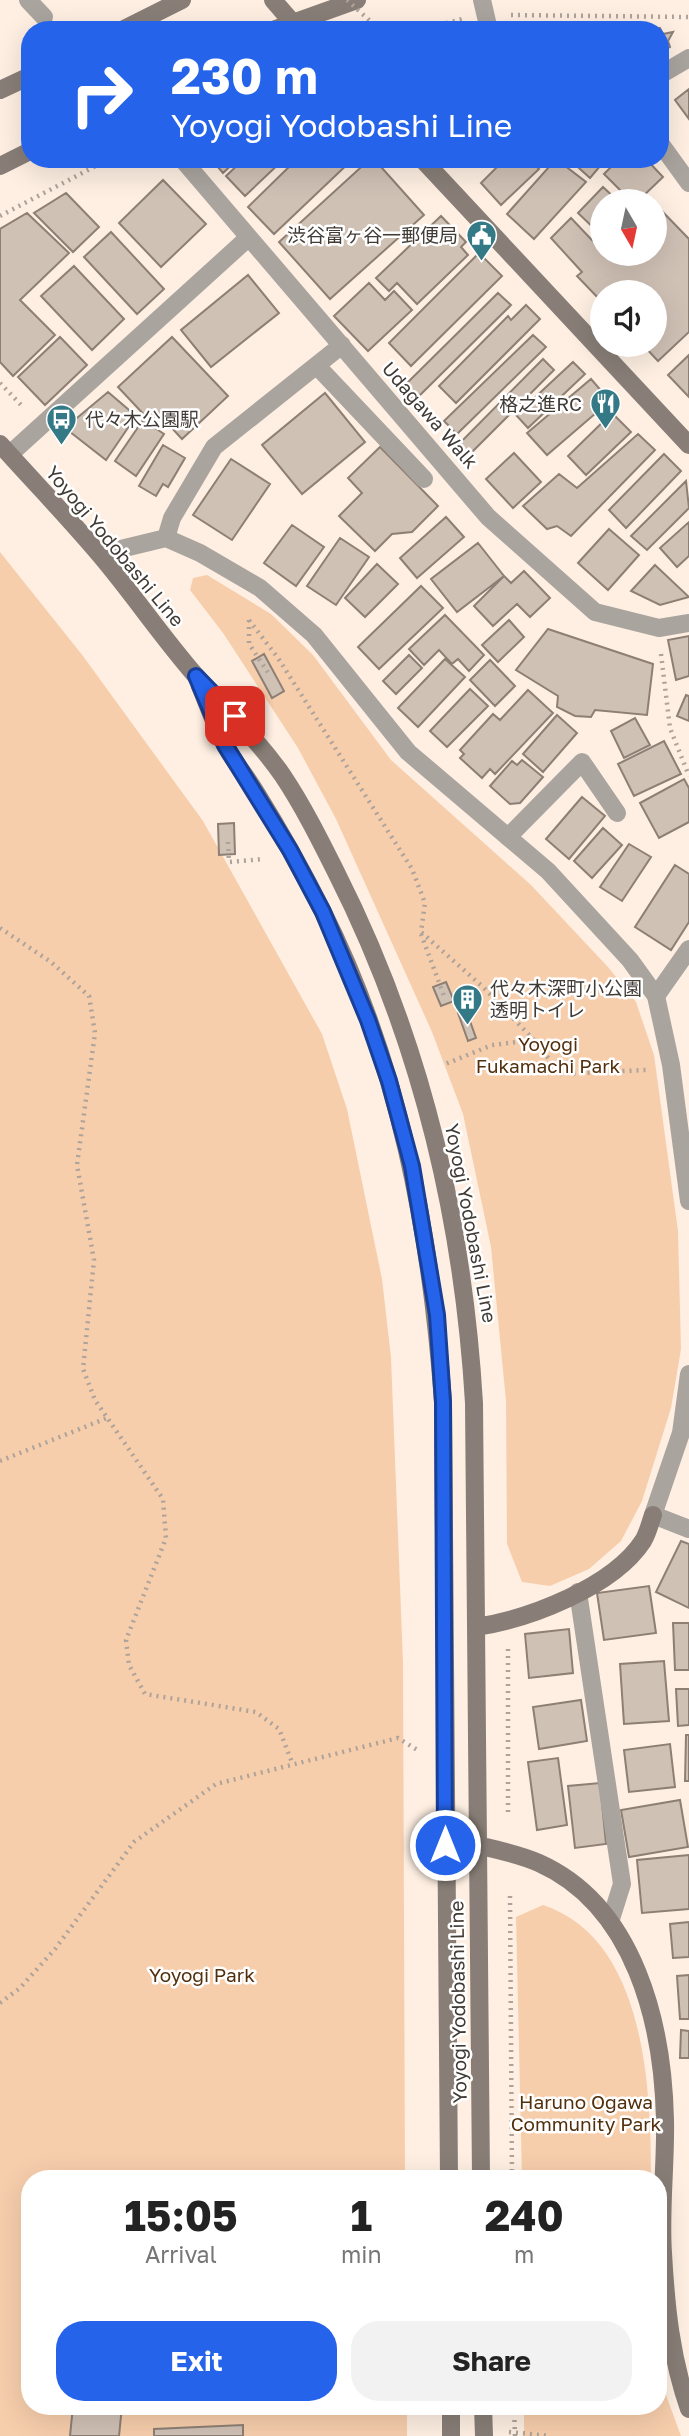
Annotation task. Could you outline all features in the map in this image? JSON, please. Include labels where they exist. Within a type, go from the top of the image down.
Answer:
[{"type":"street","points":[[28,0],[44,17]]},
{"type":"street","points":[[140,21],[182,0]]},
{"type":"street","points":[[273,0],[291,21]]},
{"type":"street","points":[[307,21],[357,0]]},
{"type":"street","points":[[482,0],[487,21]]},
{"type":"street","points":[[669,70],[689,58]]},
{"type":"street","points":[[0,90],[21,80]]},
{"type":"street","points":[[669,155],[689,183]]},
{"type":"street","points":[[0,166],[21,156]]},
{"type":"street","name":"Udagawa Walk","points":[[190,168],[488,517],[595,612],[659,628],[689,622]]},
{"type":"street","points":[[430,168],[689,445]]},
{"type":"street","points":[[5,449],[40,426],[248,238]]},
{"type":"street","points":[[166,538],[172,518],[214,447],[342,345]]},
{"type":"street","points":[[317,366],[424,479]]},
{"type":"street","name":"Yoyogi Yodobashi Line","points":[[5,449],[100,554],[196,676],[254,736],[284,778],[318,837],[390,989],[418,1073],[459,1255],[470,1336],[475,1416],[481,2170]]},
{"type":"street","points":[[100,554],[166,538],[201,553],[254,585],[314,635],[408,752],[548,871],[612,940],[656,996],[671,1065],[689,1201]]},
{"type":"street","name":"Yoyogi Yodobashi Line","points":[[196,676],[225,745],[290,850],[323,912],[361,1000],[389,1081],[406,1142],[427,1247],[437,1315],[443,1402],[449,2170]]},
{"type":"street","points":[[508,837],[582,762],[617,813]]},
{"type":"street","points":[[656,996],[689,949]]},
{"type":"street","points":[[476,1627],[506,1622],[578,1592],[616,1570],[643,1540],[681,1433],[689,1374]]},
{"type":"street","points":[[653,1515],[689,1529]]},
{"type":"street","points":[[578,1592],[622,1884],[610,1922]]},
{"type":"street","points":[[477,1845],[540,1863],[575,1885],[610,1922],[634,1963],[649,1998],[655,2032],[665,2118],[664,2170]]},
{"type":"street","points":[[667,2293],[674,2366],[689,2409]]},
{"type":"street","points":[[451,2415],[451,2436]]},
{"type":"path","points":[[347,0],[370,21]]},
{"type":"path","points":[[505,15],[689,17]]},
{"type":"path","points":[[455,21],[463,19]]},
{"type":"path","points":[[0,216],[92,168]]},
{"type":"path","points":[[0,383],[40,426]]},
{"type":"path","points":[[254,585],[249,644],[269,674]]},
{"type":"path","points":[[249,620],[278,658],[412,869],[425,903],[421,932],[444,996]]},
{"type":"path","points":[[659,628],[670,728],[689,776]]},
{"type":"path","points":[[228,842],[229,862],[266,859]]},
{"type":"path","points":[[0,928],[51,962],[89,996],[94,1034],[77,1166],[94,1260],[83,1370],[95,1400],[163,1499],[166,1538],[125,1640],[129,1665],[145,1694],[256,1712],[279,1729],[293,1765]]},
{"type":"path","points":[[421,932],[483,987],[534,1040],[561,1074],[636,1072],[671,1065]]},
{"type":"path","points":[[443,1065],[492,1045],[534,1040]]},
{"type":"path","points":[[0,1461],[107,1418]]},
{"type":"path","points":[[508,1812],[509,1642]]},
{"type":"path","points":[[0,2003],[20,1988],[55,1949],[134,1842],[216,1784],[398,1738],[420,1751]]},
{"type":"path","points":[[510,1896],[512,2170]]},
{"type":"path","points":[[514,2415],[515,2434]]},
{"type":"path","points":[[484,2432],[550,2436]]},
{"type":"green space","name":"Yoyogi Park","points":[[0,552],[83,656],[203,821],[322,1034],[347,1109],[382,1279],[391,1357],[403,1662],[405,2170],[21,2170],[21,2415],[407,2415],[407,2436],[0,2436]]},
{"type":"green space","name":"Yoyogi Fukamachi Park","points":[[207,575],[271,614],[313,655],[391,760],[531,885],[608,967],[636,1002],[654,1055],[678,1231],[681,1349],[671,1408],[642,1501],[621,1541],[589,1569],[550,1586],[522,1582],[507,1544],[506,1401],[491,1247],[463,1114],[432,1032],[336,819],[298,748],[223,633],[190,590],[193,578]]},
{"type":"green space","name":"Haruno Ogawa Community Park","points":[[543,1905],[577,1923],[603,1950],[622,1983],[636,2021],[644,2062],[649,2103],[651,2170],[522,2170],[516,1917]]},
{"type":"green space","points":[[667,2398],[681,2436],[524,2436],[524,2415],[667,2415]]},
{"type":"building","points":[[689,89],[689,119],[675,100]]},
{"type":"building","points":[[234,168],[275,168],[245,196],[226,176]]},
{"type":"building","points":[[288,168],[344,168],[274,234],[248,207]]},
{"type":"building","points":[[360,168],[382,168],[424,215],[330,299],[279,242]]},
{"type":"building","points":[[496,168],[539,169],[501,205],[481,183]]},
{"type":"building","points":[[548,168],[568,168],[586,182],[534,239],[507,214]]},
{"type":"building","points":[[579,168],[598,168],[590,178]]},
{"type":"building","points":[[610,168],[654,168],[663,177],[650,189],[619,189],[604,174]]},
{"type":"building","points":[[163,180],[206,224],[161,267],[119,223]]},
{"type":"building","points":[[66,193],[99,227],[73,252],[34,213]]},
{"type":"building","points":[[590,201],[590,224],[578,213]]},
{"type":"building","points":[[27,213],[69,253],[20,300],[55,335],[13,376],[0,362],[0,229]]},
{"type":"building","points":[[441,216],[466,242],[461,247],[468,255],[417,304],[397,283],[389,291],[376,278]]},
{"type":"building","points":[[667,216],[689,239],[689,332],[667,353],[667,280],[590,280],[590,290],[577,276],[582,272],[551,238],[571,218],[590,238],[590,266],[667,266]]},
{"type":"building","points":[[111,232],[164,289],[137,314],[84,257]]},
{"type":"building","points":[[479,253],[502,276],[411,366],[389,343]]},
{"type":"building","points":[[74,266],[124,319],[92,350],[41,296]]},
{"type":"building","points":[[248,275],[279,313],[211,367],[181,330]]},
{"type":"building","points":[[369,283],[385,300],[394,291],[412,310],[368,351],[334,316]]},
{"type":"building","points":[[498,293],[511,305],[414,401],[402,388]]},
{"type":"building","points":[[526,305],[540,319],[456,403],[439,386],[508,316],[511,320]]},
{"type":"building","points":[[533,335],[546,347],[457,434],[444,421]]},
{"type":"building","points":[[60,337],[87,365],[45,405],[18,377]]},
{"type":"building","points":[[172,337],[228,396],[182,439],[158,413],[150,421],[118,387]]},
{"type":"building","points":[[689,355],[689,397],[668,375]]},
{"type":"building","points":[[543,359],[554,370],[465,459],[454,449]]},
{"type":"building","points":[[573,362],[585,374],[528,428],[516,415]]},
{"type":"building","points":[[591,379],[610,401],[547,455],[527,433]]},
{"type":"building","points":[[108,392],[136,416],[106,460],[65,428]]},
{"type":"building","points":[[325,393],[365,442],[302,494],[262,445]]},
{"type":"building","points":[[612,413],[631,432],[586,475],[568,456]]},
{"type":"building","points":[[143,420],[164,434],[136,476],[115,461]]},
{"type":"building","points":[[638,434],[655,450],[571,536],[557,526],[547,529],[523,506],[559,474],[577,488]]},
{"type":"building","points":[[163,445],[185,458],[168,487],[163,484],[156,496],[139,486]]},
{"type":"building","points":[[380,447],[438,506],[412,532],[392,534],[375,551],[339,516],[362,493],[348,478]]},
{"type":"building","points":[[514,453],[541,482],[513,508],[486,479]]},
{"type":"building","points":[[664,454],[681,471],[626,528],[609,510]]},
{"type":"building","points":[[231,459],[270,484],[232,540],[193,515]]},
{"type":"building","points":[[686,481],[689,508],[647,550],[631,536]]},
{"type":"building","points":[[446,517],[464,537],[417,578],[400,558]]},
{"type":"building","points":[[689,522],[689,556],[677,567],[660,548]]},
{"type":"building","points":[[292,525],[324,547],[296,586],[264,563]]},
{"type":"building","points":[[609,529],[639,555],[608,590],[578,563]]},
{"type":"building","points":[[340,538],[369,557],[336,605],[307,586]]},
{"type":"building","points":[[478,543],[504,576],[457,612],[431,579]]},
{"type":"building","points":[[377,564],[398,584],[365,617],[345,598]]},
{"type":"building","points":[[655,565],[689,597],[660,605],[631,591]]},
{"type":"building","points":[[524,571],[550,598],[530,617],[517,604],[493,626],[474,606],[504,576],[511,583]]},
{"type":"building","points":[[421,586],[443,608],[379,669],[358,647]]},
{"type":"building","points":[[445,615],[484,655],[469,671],[458,659],[452,664],[439,650],[424,665],[409,649]]},
{"type":"building","points":[[509,620],[524,637],[498,662],[482,645]]},
{"type":"building","points":[[548,629],[653,664],[647,715],[595,710],[591,717],[575,716],[557,707],[558,696],[516,670]]},
{"type":"building","points":[[689,636],[689,676],[676,680],[668,640]]},
{"type":"building","points":[[264,654],[284,691],[272,698],[252,661]]},
{"type":"building","points":[[409,655],[422,668],[396,694],[383,681]]},
{"type":"building","points":[[445,659],[465,677],[418,727],[398,708]]},
{"type":"building","points":[[490,660],[515,686],[495,706],[470,680]]},
{"type":"building","points":[[470,689],[488,706],[447,747],[430,731]]},
{"type":"building","points":[[528,690],[553,713],[495,774],[490,769],[482,778],[460,758],[464,754],[460,750],[493,714],[500,720]]},
{"type":"building","points":[[686,695],[689,696],[689,721],[677,716]]},
{"type":"building","points":[[557,715],[577,733],[543,772],[523,754]]},
{"type":"building","points":[[635,718],[650,745],[624,758],[611,731]]},
{"type":"building","points":[[664,741],[681,774],[634,796],[618,764]]},
{"type":"building","points":[[522,760],[543,777],[520,803],[510,804],[490,786],[512,761],[517,765]]},
{"type":"building","points":[[684,779],[689,788],[689,822],[659,838],[640,803]]},
{"type":"building","points":[[582,797],[605,816],[569,859],[546,839]]},
{"type":"building","points":[[234,823],[235,854],[219,855],[218,824]]},
{"type":"building","points":[[603,828],[622,845],[592,878],[574,861]]},
{"type":"building","points":[[629,844],[651,857],[622,901],[600,887]]},
{"type":"building","points":[[675,865],[689,874],[689,922],[671,950],[635,927]]},
{"type":"building","points":[[446,982],[454,1001],[441,1006],[433,987]]},
{"type":"building","name":"代々木深町小公園 透明トイレ","points":[[466,1010],[476,1038],[468,1041],[458,1013]]},
{"type":"building","points":[[681,1541],[689,1544],[689,1608],[656,1592]]},
{"type":"building","points":[[649,1586],[656,1633],[604,1640],[597,1593]]},
{"type":"building","points":[[673,1623],[689,1623],[689,1670],[675,1670]]},
{"type":"building","points":[[569,1629],[573,1673],[529,1678],[525,1634]]},
{"type":"building","points":[[664,1661],[669,1721],[624,1724],[620,1664]]},
{"type":"building","points":[[676,1689],[689,1689],[689,1725],[678,1726]]},
{"type":"building","points":[[581,1700],[587,1741],[539,1749],[533,1707]]},
{"type":"building","points":[[686,1735],[689,1735],[689,1781],[685,1781]]},
{"type":"building","points":[[670,1744],[675,1787],[629,1792],[624,1750]]},
{"type":"building","points":[[558,1758],[567,1825],[537,1830],[528,1762]]},
{"type":"building","points":[[600,1783],[606,1844],[575,1848],[568,1786]]},
{"type":"building","points":[[680,1800],[688,1847],[629,1857],[621,1810]]},
{"type":"building","points":[[689,1855],[689,1909],[642,1913],[637,1860]]},
{"type":"building","points":[[689,1922],[689,1957],[673,1958],[670,1924]]},
{"type":"building","points":[[689,1975],[689,2019],[680,2019],[677,1976]]},
{"type":"building","points":[[681,2030],[689,2031],[689,2058],[680,2058]]},
{"type":"building","points":[[72,2415],[121,2415],[119,2436],[70,2436]]},
{"type":"building","points":[[243,2425],[243,2436],[154,2436],[154,2429]]},
{"type":"place","name":"渋谷富ヶ谷一郵便局","points":[[481,262]]},
{"type":"place","name":"格之進RC","points":[[605,431]]},
{"type":"place","name":"代々木公園駅","points":[[62,446]]},
{"type":"place","name":"代々木深町小公園 透明トイレ","points":[[467,1026]]},
{"type":"route","points":[[235,716],[196,676],[225,745],[290,850],[323,912],[361,1000],[389,1081],[412,1166],[437,1315],[443,1402],[445,1845]]}]
